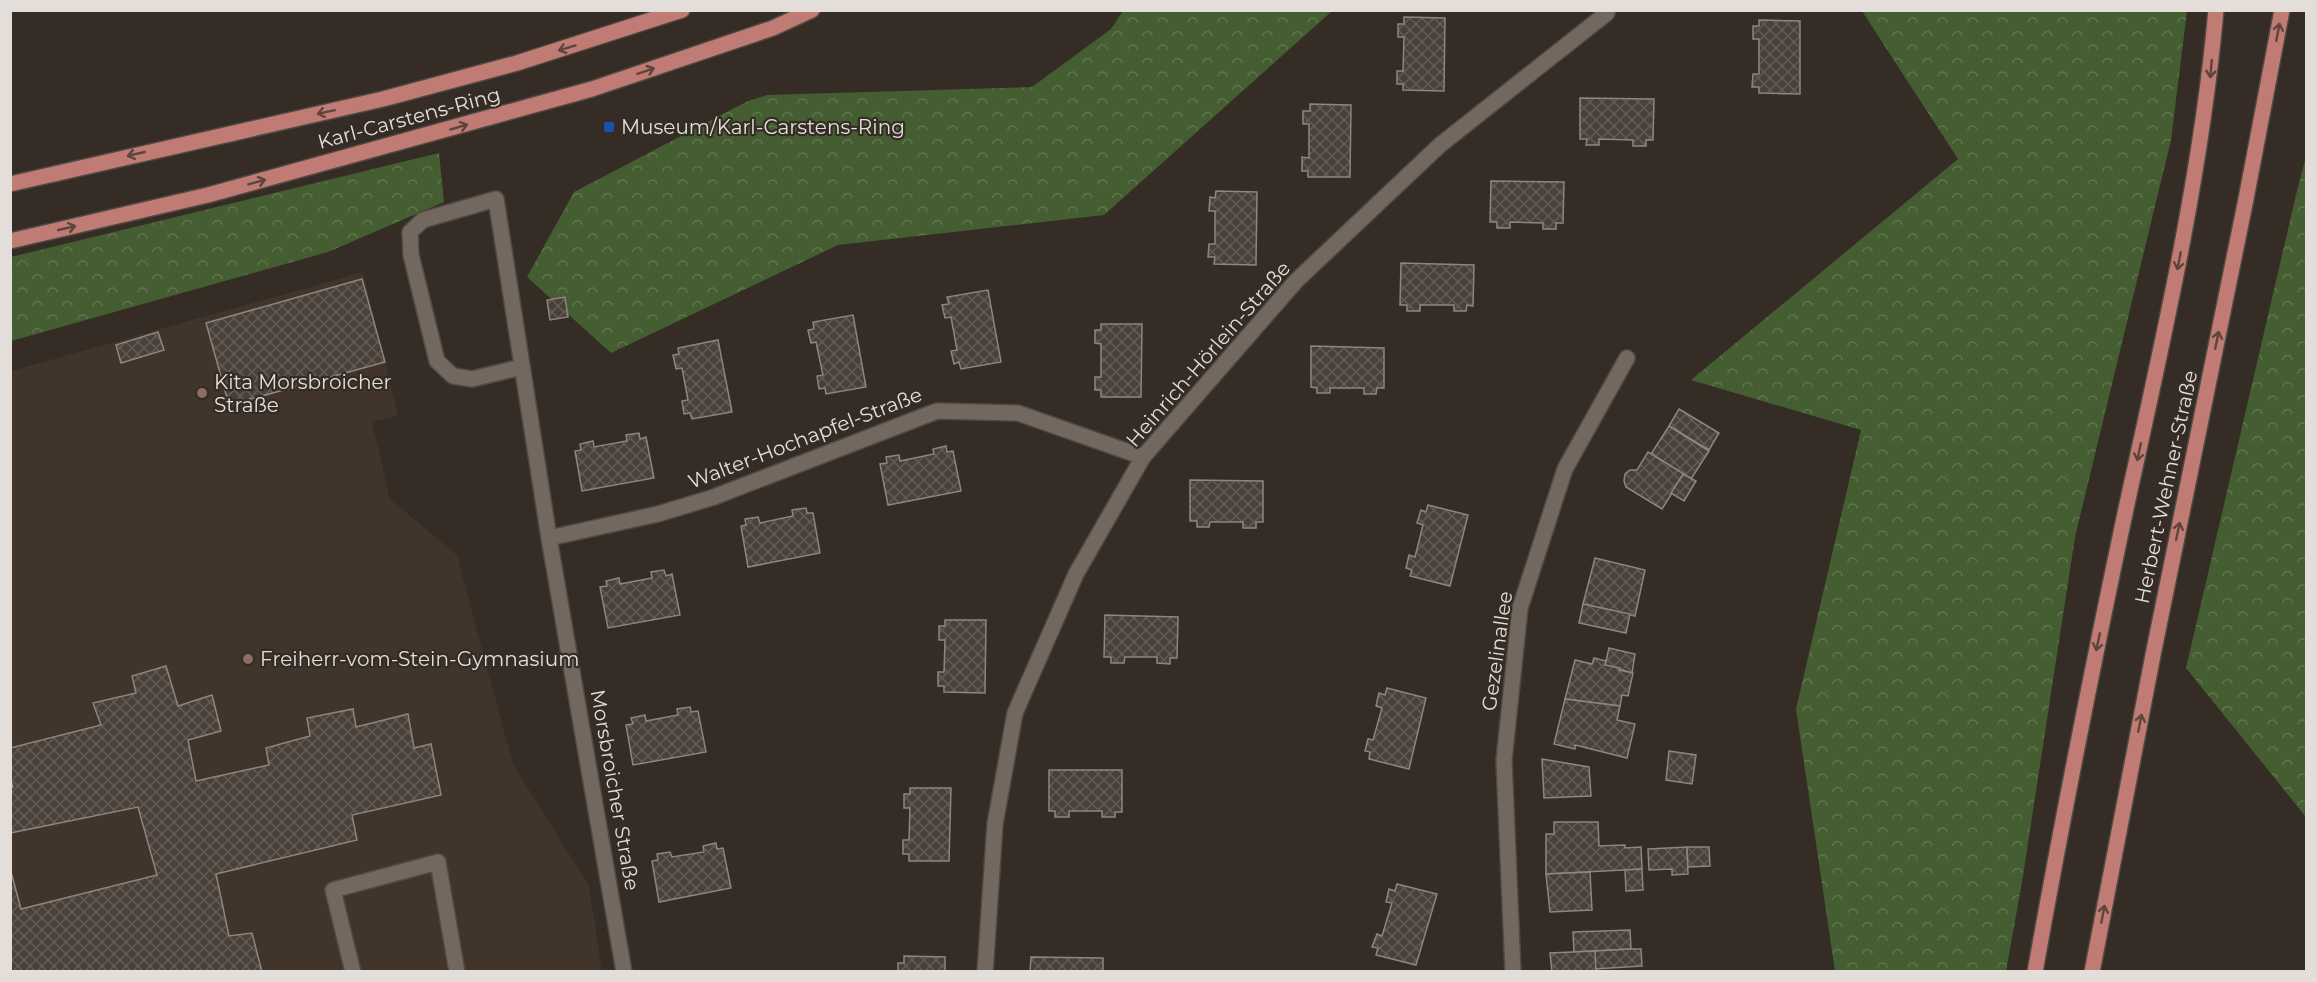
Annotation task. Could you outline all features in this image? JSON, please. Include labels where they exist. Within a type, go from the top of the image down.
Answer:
[{"type":"main road","name":"Karl-Carstens-Ring","points":[[10,184],[383,99],[517,63],[682,10]]},
{"type":"main road","name":"Karl-Carstens-Ring","points":[[10,241],[219,192],[592,89],[773,28],[812,10]]},
{"type":"main road","name":"Herbert-Wehner-Straße","points":[[2035,972],[2097,645],[2171,302],[2192,192],[2209,88],[2217,10]]},
{"type":"main road","name":"Herbert-Wehner-Straße","points":[[2092,972],[2282,10]]},
{"type":"street","name":"Heinrich-Hörlein-Straße","points":[[985,972],[995,824],[1016,713],[1076,574],[1143,457],[1296,281],[1440,145],[1607,13]]},
{"type":"street","name":"Morsbroicher Straße","points":[[522,367],[472,379],[453,376],[437,362],[411,255],[410,232],[423,220],[496,199],[549,538],[624,972]]},
{"type":"street","name":"Gezelinallee","points":[[1513,972],[1504,760],[1520,608],[1565,469],[1627,358]]},
{"type":"street","name":"Walter-Hochapfel-Straße","points":[[549,538],[658,514],[714,497],[936,411],[1018,413],[1143,457]]},
{"type":"street","points":[[353,972],[333,890],[438,862],[457,972]]},
{"type":"shaded area","name":"Freiherr-vom-Stein-Gymnasium","points":[[363,272],[398,416],[372,422],[390,499],[457,555],[513,764],[589,886],[602,971],[11,972],[11,371]]},
{"type":"green space","points":[[1123,11],[1332,11],[1104,215],[838,245],[611,353],[527,277],[574,192],[748,101],[767,95],[1032,87],[1111,29]]},
{"type":"green space","points":[[1862,11],[2187,11],[2171,140],[2075,537],[2022,882],[2006,971],[1835,971],[1796,709],[1861,430],[1691,380],[1958,159]]},
{"type":"green space","points":[[439,153],[444,202],[328,252],[11,341],[11,257]]},
{"type":"green space","points":[[2306,156],[2306,817],[2186,668]]},
{"type":"building","points":[[1404,17],[1445,18],[1444,91],[1403,90],[1403,84],[1397,84],[1397,71],[1403,71],[1404,37],[1398,37],[1398,24],[1404,24]]},
{"type":"building","points":[[1759,20],[1800,21],[1800,94],[1759,93],[1759,87],[1752,87],[1753,74],[1759,74],[1759,39],[1753,39],[1753,26],[1759,26]]},
{"type":"building","points":[[1580,98],[1654,99],[1653,140],[1646,140],[1646,146],[1633,146],[1633,140],[1599,139],[1599,145],[1586,145],[1587,139],[1580,139]]},
{"type":"building","points":[[1310,104],[1351,105],[1350,177],[1308,177],[1308,171],[1302,171],[1302,157],[1309,158],[1309,124],[1303,124],[1303,111],[1310,111]]},
{"type":"building","points":[[1491,181],[1564,182],[1563,223],[1556,223],[1556,229],[1543,229],[1543,223],[1510,222],[1510,228],[1497,228],[1497,222],[1490,222]]},
{"type":"building","points":[[1216,191],[1257,192],[1256,265],[1214,264],[1215,257],[1208,257],[1209,244],[1215,244],[1215,211],[1209,211],[1210,197],[1215,198]]},
{"type":"building","points":[[1401,263],[1474,265],[1473,306],[1467,305],[1466,311],[1454,311],[1454,305],[1420,305],[1420,311],[1407,311],[1407,305],[1400,305]]},
{"type":"building","points":[[362,279],[385,362],[229,405],[206,323]]},
{"type":"building","points":[[988,290],[1001,362],[961,369],[959,362],[954,364],[951,351],[957,350],[951,317],[945,318],[942,305],[949,304],[947,297]]},
{"type":"building","points":[[565,297],[568,317],[550,320],[547,300]]},
{"type":"building","points":[[853,315],[866,387],[826,394],[825,388],[819,389],[817,376],[823,375],[816,342],[811,343],[808,330],[814,329],[813,322]]},
{"type":"building","points":[[1101,324],[1142,324],[1141,397],[1101,397],[1101,390],[1095,390],[1095,377],[1101,377],[1101,344],[1095,343],[1095,330],[1101,330]]},
{"type":"building","points":[[158,332],[164,350],[121,363],[116,345]]},
{"type":"building","points":[[718,340],[732,412],[692,419],[690,413],[684,414],[682,401],[688,400],[682,368],[676,369],[673,355],[679,354],[678,348]]},
{"type":"building","points":[[1311,346],[1384,348],[1384,388],[1377,388],[1376,394],[1364,394],[1364,388],[1330,388],[1330,393],[1317,393],[1317,388],[1311,387]]},
{"type":"building","points":[[1679,409],[1719,433],[1709,450],[1669,426]]},
{"type":"building","points":[[1669,426],[1709,451],[1691,479],[1651,454]]},
{"type":"building","points":[[639,433],[640,439],[646,437],[654,478],[582,491],[575,451],[581,450],[580,444],[593,441],[594,447],[627,441],[626,435]]},
{"type":"building","points":[[946,446],[947,452],[953,451],[961,491],[888,505],[880,464],[887,463],[886,457],[899,455],[900,461],[934,454],[933,449]]},
{"type":"building","points":[[1648,452],[1684,474],[1662,509],[1626,487],[1624,481],[1625,474],[1630,470],[1637,470]]},
{"type":"building","points":[[1683,474],[1696,481],[1684,501],[1671,493]]},
{"type":"building","points":[[1190,480],[1263,481],[1263,522],[1256,522],[1256,528],[1243,528],[1243,522],[1210,522],[1209,527],[1197,527],[1197,521],[1190,521]]},
{"type":"building","points":[[1428,505],[1468,515],[1450,586],[1410,576],[1412,570],[1406,568],[1409,555],[1415,557],[1423,525],[1417,523],[1421,510],[1426,512]]},
{"type":"building","points":[[806,508],[807,513],[813,513],[820,553],[748,567],[741,526],[746,525],[745,519],[758,517],[760,523],[793,516],[792,510]]},
{"type":"building","points":[[1595,558],[1645,570],[1635,616],[1583,604]]},
{"type":"building","points":[[664,570],[666,576],[672,574],[680,615],[608,628],[600,587],[607,586],[606,581],[619,578],[620,584],[652,578],[651,572]]},
{"type":"building","points":[[1583,604],[1630,614],[1626,633],[1579,623]]},
{"type":"building","points":[[1105,615],[1178,617],[1177,658],[1170,658],[1170,664],[1157,663],[1157,657],[1125,657],[1124,663],[1111,663],[1111,657],[1104,657]]},
{"type":"building","points":[[945,620],[986,620],[985,693],[944,692],[944,686],[938,686],[938,672],[944,672],[945,640],[939,640],[939,626],[945,626]]},
{"type":"building","points":[[1609,648],[1635,654],[1632,673],[1605,665]]},
{"type":"building","points":[[1594,658],[1606,661],[1605,665],[1633,673],[1628,696],[1622,695],[1620,706],[1565,699],[1575,660],[1592,664]]},
{"type":"building","points":[[166,666],[178,706],[212,695],[221,731],[188,740],[196,781],[269,765],[266,748],[310,736],[307,718],[353,709],[356,727],[408,714],[414,748],[431,744],[441,795],[352,815],[357,840],[216,874],[229,936],[252,933],[262,972],[10,972],[10,868],[21,909],[157,875],[138,807],[10,833],[10,788],[13,787],[10,777],[10,748],[101,725],[93,703],[136,693],[132,676]]},
{"type":"building","points":[[1387,688],[1426,698],[1409,769],[1369,759],[1370,752],[1365,751],[1368,739],[1373,740],[1382,708],[1376,706],[1379,693],[1385,695]]},
{"type":"building","points":[[1565,699],[1620,706],[1617,720],[1635,724],[1627,758],[1575,745],[1575,749],[1554,744]]},
{"type":"building","points":[[690,707],[691,712],[698,711],[706,752],[633,765],[626,725],[633,724],[631,718],[645,715],[646,721],[678,715],[677,709]]},
{"type":"building","points":[[1669,751],[1696,755],[1692,784],[1666,780]]},
{"type":"building","points":[[1542,759],[1589,767],[1591,796],[1544,798]]},
{"type":"building","points":[[1049,770],[1122,770],[1122,812],[1115,812],[1115,817],[1102,817],[1102,811],[1069,811],[1069,817],[1055,817],[1055,811],[1049,811]]},
{"type":"building","points":[[910,788],[951,788],[949,861],[909,861],[909,854],[903,854],[903,840],[909,840],[910,808],[904,808],[904,794],[910,794]]},
{"type":"building","points":[[1554,822],[1598,822],[1599,846],[1641,847],[1642,869],[1546,874],[1546,834],[1554,834]]},
{"type":"building","points":[[716,843],[717,849],[723,848],[731,888],[659,902],[652,861],[658,860],[657,854],[670,852],[672,857],[704,852],[703,846]]},
{"type":"building","points":[[1687,847],[1688,874],[1672,875],[1672,869],[1649,870],[1648,849]]},
{"type":"building","points":[[1687,847],[1709,847],[1710,866],[1688,867]]},
{"type":"building","points":[[1642,869],[1643,890],[1626,891],[1625,870]]},
{"type":"building","points":[[1590,872],[1592,910],[1550,912],[1546,874]]},
{"type":"building","points":[[1397,884],[1437,894],[1416,965],[1376,955],[1378,948],[1372,947],[1377,934],[1382,936],[1392,903],[1386,902],[1389,889],[1395,891]]},
{"type":"building","points":[[1630,930],[1631,949],[1574,952],[1573,932]]},
{"type":"building","points":[[1641,949],[1642,966],[1595,969],[1595,951]]},
{"type":"building","points":[[1595,951],[1596,972],[1552,972],[1550,953]]},
{"type":"building","points":[[904,956],[945,957],[945,972],[898,972],[898,963],[904,963]]},
{"type":"building","points":[[1031,957],[1103,958],[1103,972],[1030,972]]},
{"type":"place","name":"Museum/Karl-Carstens-Ring","points":[[609,127]]},
{"type":"place","name":"Kita Morsbroicher Straße","points":[[202,393]]},
{"type":"place","name":"Freiherr-vom-Stein-Gymnasium","points":[[248,659]]}]
